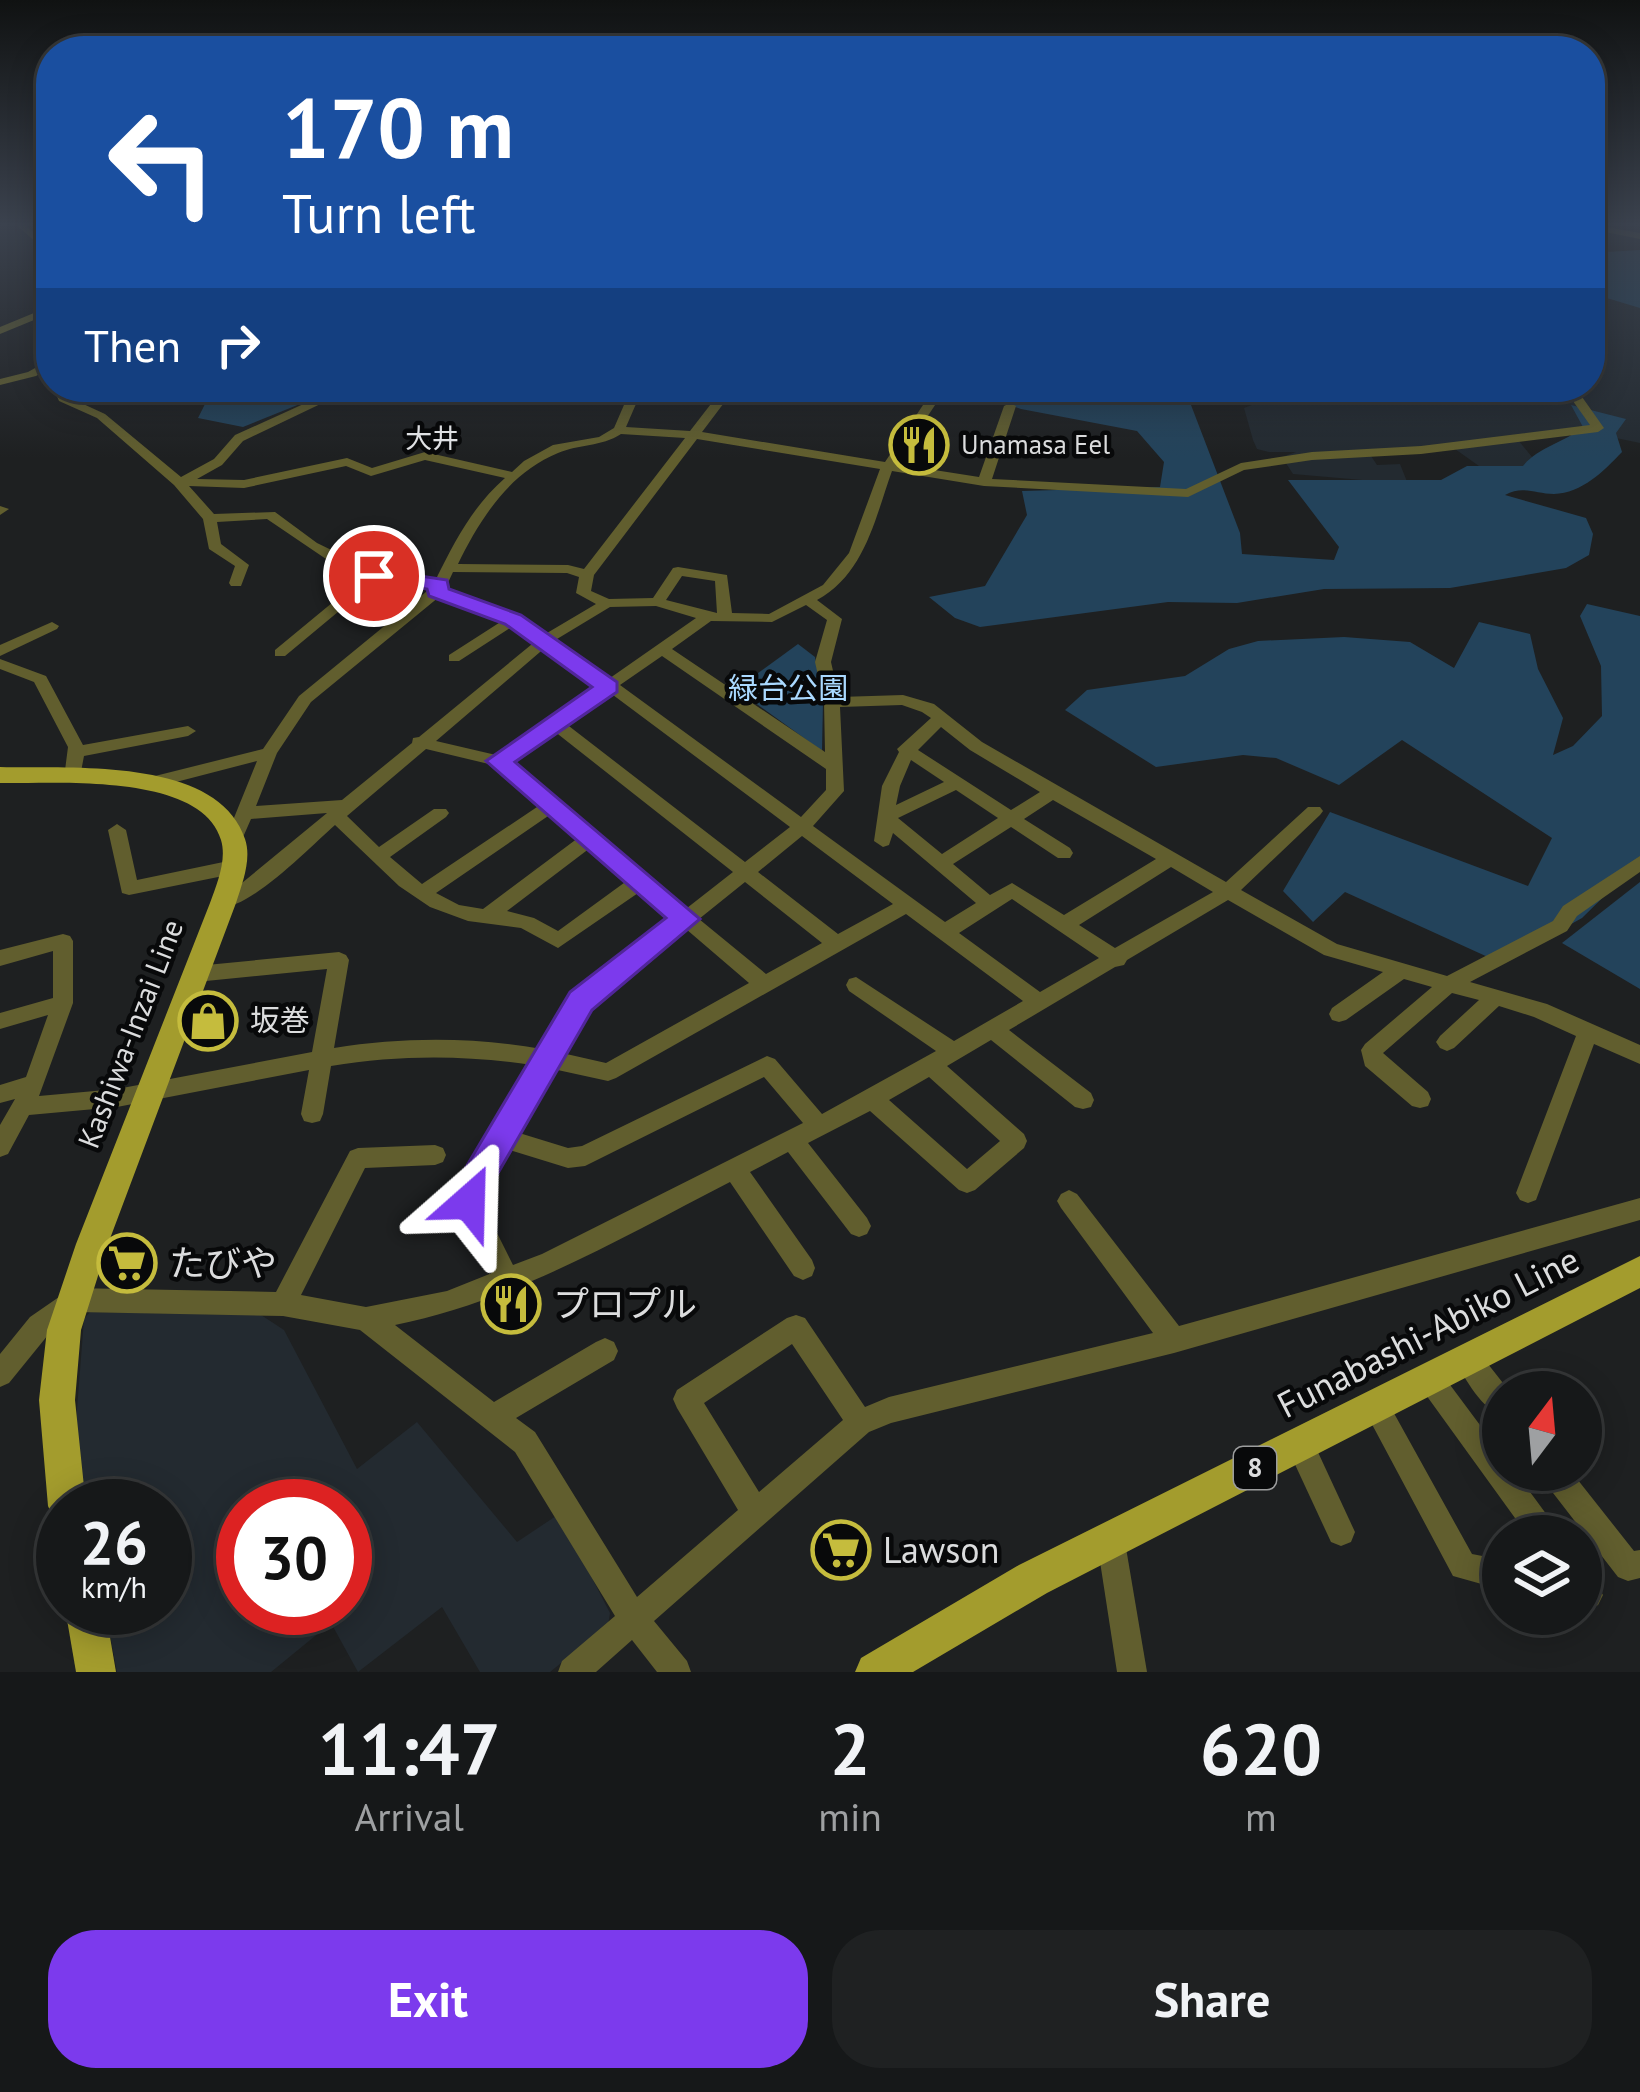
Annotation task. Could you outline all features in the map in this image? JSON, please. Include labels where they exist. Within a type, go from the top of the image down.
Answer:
[{"type":"main road","points":[[0,775],[75,765],[149,782],[200,797],[238,840]]},
{"type":"main road","name":"Kashiwa-Inzai Line","points":[[64,1479],[57,1400],[72,1300],[223,903],[238,840]]},
{"type":"main road","name":"Funabashi-Abiko Line","points":[[875,1672],[964,1616],[1640,1271]]},
{"type":"main road","points":[[90,1635],[96,1672]]},
{"type":"street","points":[[0,334],[36,322]]},
{"type":"street","points":[[0,382],[36,371]]},
{"type":"street","points":[[70,402],[101,416],[182,481],[210,518],[214,546],[242,566],[236,583]]},
{"type":"street","points":[[182,481],[218,461],[239,438],[317,402]]},
{"type":"street","points":[[238,840],[269,753],[304,699],[438,588],[471,523],[513,476],[545,453],[603,440],[619,430],[631,402]]},
{"type":"street","points":[[719,402],[587,575],[583,592],[607,603],[657,602],[717,617],[772,618],[808,600],[827,588],[856,554],[888,466],[930,402]]},
{"type":"street","points":[[619,430],[695,435],[984,482],[1188,494],[1241,467],[1312,455],[1420,449],[1598,428],[1580,402]]},
{"type":"street","points":[[984,482],[1010,406]]},
{"type":"street","points":[[182,481],[244,484],[347,462],[371,472],[425,456],[513,476]]},
{"type":"street","points":[[210,518],[270,515],[326,557],[374,576],[438,588],[547,639],[1039,1002]]},
{"type":"street","points":[[451,568],[568,569],[587,575]]},
{"type":"street","points":[[657,602],[678,571],[722,578],[717,617]]},
{"type":"street","points":[[280,653],[374,576]]},
{"type":"street","points":[[508,1280],[469,1202],[473,1184],[581,1001],[801,829],[836,791],[832,702],[823,662],[835,619],[808,600]]},
{"type":"street","points":[[223,903],[244,892],[547,639],[607,603]]},
{"type":"street","points":[[499,761],[717,617]]},
{"type":"street","points":[[454,658],[513,620]]},
{"type":"street","points":[[0,651],[52,626]]},
{"type":"street","points":[[664,650],[835,767]]},
{"type":"street","points":[[0,664],[40,680],[75,765],[188,731]]},
{"type":"street","points":[[832,702],[903,700],[928,708],[1053,792],[1331,950],[1496,998],[1640,1055]]},
{"type":"street","points":[[883,841],[891,776],[905,749],[940,719]]},
{"type":"street","points":[[555,723],[837,944]]},
{"type":"street","points":[[419,742],[499,761],[764,985]]},
{"type":"street","points":[[905,749],[1064,853]]},
{"type":"street","points":[[149,782],[269,753]]},
{"type":"street","points":[[885,818],[957,783]]},
{"type":"street","points":[[940,864],[1053,792]]},
{"type":"street","points":[[423,893],[551,806]]},
{"type":"street","points":[[117,830],[129,888],[238,840],[342,811]]},
{"type":"street","points":[[342,811],[379,856],[423,893],[455,911],[530,920],[557,941],[639,882]]},
{"type":"street","points":[[0,1374],[39,1326],[72,1300],[283,1304],[366,1319],[448,1303],[508,1280],[736,1172],[1117,960],[1226,893],[1314,811]]},
{"type":"street","points":[[379,856],[440,814]]},
{"type":"street","points":[[885,818],[989,904]]},
{"type":"street","points":[[490,914],[589,839]]},
{"type":"street","points":[[1064,925],[1170,860]]},
{"type":"street","points":[[1420,1099],[1372,1060],[1372,1050],[1449,984],[1560,926],[1570,911],[1640,863]]},
{"type":"street","points":[[943,933],[1012,890],[1117,960]]},
{"type":"street","points":[[23,1106],[78,1106],[400,1048],[550,1056],[608,1072],[905,906]]},
{"type":"street","points":[[0,958],[63,941],[63,1003],[34,1084],[0,1147]]},
{"type":"street","points":[[196,974],[339,960],[312,1114]]},
{"type":"street","points":[[1340,1014],[1401,970]]},
{"type":"street","points":[[856,985],[955,1053]]},
{"type":"street","points":[[1447,1042],[1496,998]]},
{"type":"street","points":[[0,1021],[63,1003]]},
{"type":"street","points":[[994,1030],[1083,1100]]},
{"type":"street","points":[[1528,1193],[1588,1032]]},
{"type":"street","points":[[500,1136],[568,1158],[585,1156],[766,1065],[820,1127]]},
{"type":"street","points":[[872,1099],[967,1183],[1016,1141],[932,1066]]},
{"type":"street","points":[[0,1094],[34,1084]]},
{"type":"street","points":[[793,1142],[859,1226]]},
{"type":"street","points":[[283,1304],[358,1158],[435,1155]]},
{"type":"street","points":[[736,1172],[803,1268]]},
{"type":"street","points":[[1070,1201],[1174,1340]]},
{"type":"street","points":[[573,1672],[860,1423],[889,1410],[1174,1340],[1640,1209]]},
{"type":"street","points":[[366,1319],[525,1442],[634,1619],[676,1672]]},
{"type":"street","points":[[755,1511],[686,1399],[796,1328],[860,1423]]},
{"type":"street","points":[[495,1416],[605,1351]]},
{"type":"street","points":[[1468,1360],[1482,1378]]},
{"type":"street","points":[[1430,1379],[1530,1515]]},
{"type":"street","points":[[1376,1406],[1463,1566],[1482,1570]]},
{"type":"street","points":[[1300,1445],[1341,1532]]},
{"type":"street","points":[[1569,1491],[1628,1567],[1640,1564]]},
{"type":"street","points":[[1111,1542],[1132,1672]]},
{"type":"shaded area","points":[[1605,302],[1640,303],[1640,443],[1592,433],[1518,440],[1541,468],[1486,471],[1455,449],[1371,456],[1377,465],[1400,464],[1408,484],[1293,474],[1282,457],[1296,452],[1257,449],[1244,408],[1260,402],[1605,402]]},
{"type":"shaded area","points":[[90,1312],[261,1315],[284,1330],[357,1469],[417,1422],[517,1542],[559,1514],[610,1613],[608,1625],[550,1672],[480,1672],[442,1607],[358,1672],[338,1635],[372,1635],[372,1479],[216,1479],[216,1635],[316,1635],[271,1672],[117,1672],[110,1635],[192,1635],[192,1479],[82,1479],[75,1435],[84,1319]]},
{"type":"green space","points":[[196,402],[300,404],[243,427],[198,418],[205,404]]},
{"type":"green space","points":[[1001,402],[1196,402],[1191,405],[1240,533],[1242,554],[1334,560],[1339,547],[1288,480],[1441,480],[1467,466],[1523,466],[1583,427],[1571,405],[1626,419],[1616,433],[1622,452],[1583,485],[1564,493],[1523,490],[1505,495],[1586,518],[1593,534],[1589,555],[1566,568],[1450,588],[1324,589],[1237,603],[1168,602],[980,627],[955,618],[929,597],[985,586],[1027,515],[1022,491],[1160,487],[1164,462],[1137,431]]},
{"type":"green space","points":[[1587,604],[1640,616],[1640,861],[1582,918],[1501,963],[1345,892],[1313,922],[1283,891],[1330,812],[1528,886],[1552,838],[1402,740],[1339,785],[1276,758],[1243,755],[1156,767],[1065,710],[1087,690],[1185,676],[1229,649],[1258,641],[1344,637],[1410,642],[1454,668],[1479,622],[1530,634],[1538,669],[1563,718],[1553,755],[1573,746],[1602,716],[1601,666],[1580,616]]},
{"type":"green space","name":"緑台公園","points":[[798,644],[815,657],[823,701],[822,751],[736,689]]},
{"type":"green space","points":[[1640,882],[1640,989],[1562,943]]},
{"type":"place","name":"Unamasa Eel","points":[[919,445]]},
{"type":"place","name":"坂巻","points":[[208,1021]]},
{"type":"place","name":"たびや","points":[[127,1263]]},
{"type":"place","name":"プロプル","points":[[511,1304]]},
{"type":"place","name":"Lawson","points":[[841,1550]]},
{"type":"district","name":"大井","points":[[432,439]]},
{"type":"route","points":[[374,576],[439,584],[436,592],[513,620],[547,639],[608,687],[499,761],[686,919],[581,1001],[473,1184],[469,1202]]}]
